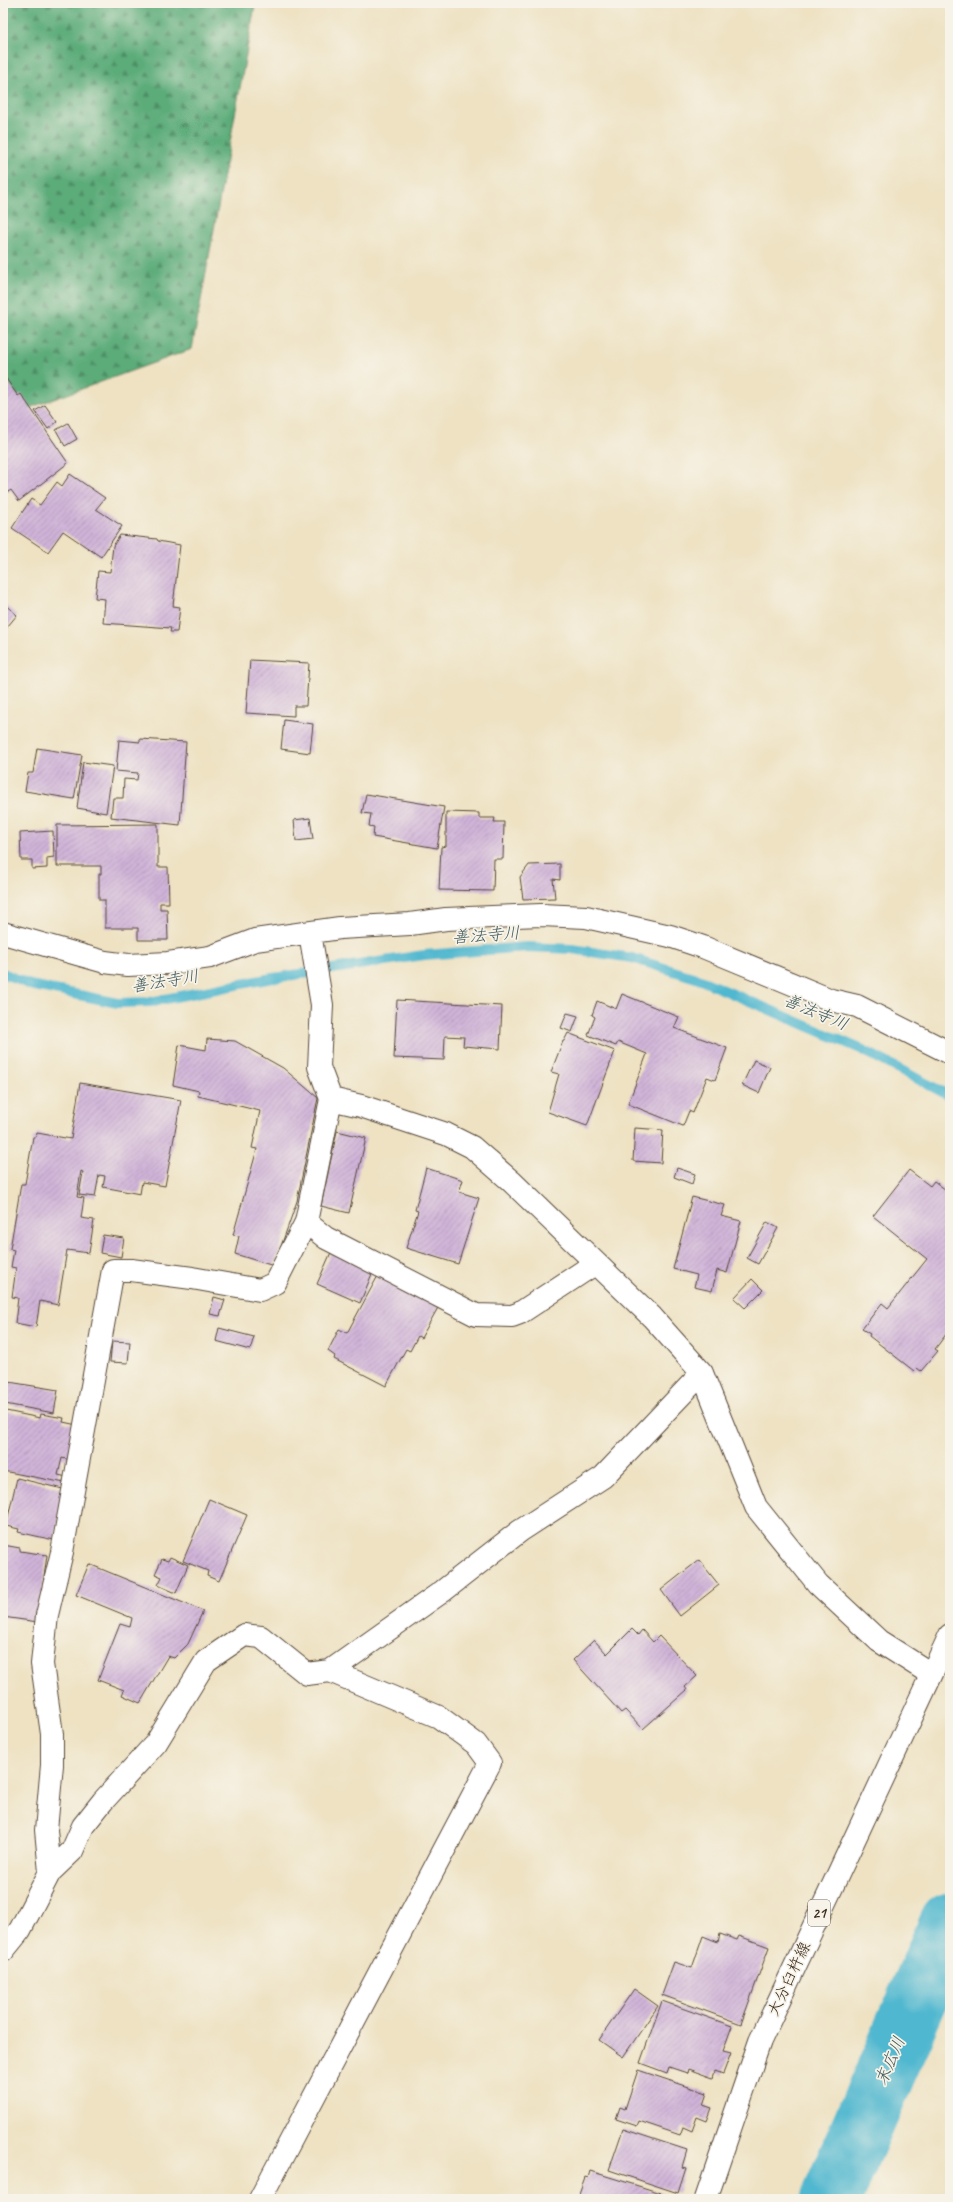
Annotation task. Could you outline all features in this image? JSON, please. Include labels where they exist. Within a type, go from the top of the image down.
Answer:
[{"type":"street","points":[[3,933],[98,960],[128,965],[168,963],[210,956],[256,940],[311,940],[340,928],[410,924],[446,919],[541,915],[586,917],[670,936],[703,947],[831,1000],[857,1006],[950,1053]]},
{"type":"street","points":[[50,1872],[46,1830],[52,1765],[52,1734],[50,1714],[44,1685],[42,1657],[47,1615],[62,1552],[113,1270],[131,1270],[192,1278],[260,1290],[275,1283],[306,1222],[331,1099],[319,1067],[322,1004],[311,940]]},
{"type":"street","points":[[331,1099],[361,1106],[446,1134],[472,1147],[511,1180],[652,1317],[702,1373],[756,1507],[818,1584],[878,1641],[931,1674]]},
{"type":"street","points":[[306,1222],[326,1238],[476,1315],[512,1316],[520,1313],[596,1263]]},
{"type":"street","points":[[330,1672],[442,1591],[520,1531],[603,1478],[702,1373]]},
{"type":"street","points":[[3,1950],[20,1930],[50,1872],[72,1850],[83,1826],[103,1801],[156,1743],[206,1661],[244,1635],[261,1637],[307,1674],[330,1672],[439,1717],[476,1744],[490,1763],[260,2199]]},
{"type":"street","name":"大分臼杵線","points":[[706,2199],[760,2041],[950,1635]]},
{"type":"green space","points":[[3,3],[254,3],[255,6],[192,349],[29,408],[3,401]]},
{"type":"building","points":[[3,374],[18,396],[21,394],[68,463],[19,501],[11,490],[8,492],[3,484]]},
{"type":"building","points":[[45,405],[57,422],[48,429],[35,411]]},
{"type":"building","points":[[68,423],[77,439],[65,446],[56,430]]},
{"type":"building","points":[[70,474],[105,498],[96,509],[122,526],[101,557],[63,531],[48,552],[12,528],[31,499],[40,505],[57,482],[62,486]]},
{"type":"building","points":[[120,535],[157,539],[158,541],[180,545],[173,606],[180,607],[177,632],[170,632],[171,628],[103,623],[105,599],[95,598],[98,571],[110,572],[113,546]]},
{"type":"building","points":[[3,603],[17,615],[3,632]]},
{"type":"building","points":[[250,660],[309,663],[306,706],[294,706],[294,716],[246,713]]},
{"type":"building","points":[[284,720],[313,724],[310,753],[281,749]]},
{"type":"building","points":[[140,739],[186,742],[180,825],[111,817],[113,798],[123,798],[124,779],[137,780],[138,773],[116,771],[119,740],[140,742]]},
{"type":"building","points":[[37,748],[82,755],[74,799],[25,791],[28,773],[33,773]]},
{"type":"building","points":[[83,762],[113,766],[106,813],[77,808]]},
{"type":"building","points":[[366,794],[444,807],[437,848],[373,837],[374,827],[369,826],[371,814],[362,813]]},
{"type":"building","points":[[446,812],[479,813],[479,818],[495,818],[494,822],[504,822],[503,859],[494,859],[493,891],[439,890],[441,847],[446,846]]},
{"type":"building","points":[[310,818],[313,839],[296,841],[294,820]]},
{"type":"building","points":[[158,824],[158,867],[168,867],[169,903],[160,903],[160,909],[167,909],[168,940],[138,940],[138,928],[105,928],[105,900],[99,900],[99,874],[101,874],[101,866],[57,866],[57,825]]},
{"type":"building","points":[[53,831],[54,857],[47,858],[47,868],[32,869],[32,860],[21,860],[20,833]]},
{"type":"building","points":[[560,864],[560,880],[553,879],[555,898],[523,899],[520,877],[529,865]]},
{"type":"building","points":[[622,994],[679,1017],[674,1028],[727,1048],[715,1080],[707,1077],[693,1113],[689,1111],[683,1126],[628,1104],[647,1054],[618,1042],[616,1046],[588,1035],[595,1017],[592,1015],[597,1001],[616,1009]]},
{"type":"building","points":[[397,1000],[502,1006],[500,1049],[463,1046],[464,1037],[445,1036],[444,1060],[394,1058]]},
{"type":"building","points":[[567,1013],[578,1016],[572,1032],[561,1028]]},
{"type":"building","points":[[568,1033],[615,1051],[587,1126],[548,1112],[559,1074],[551,1072],[563,1041]]},
{"type":"building","points":[[207,1039],[235,1041],[283,1068],[318,1098],[297,1201],[274,1266],[235,1254],[239,1236],[233,1235],[257,1149],[252,1148],[260,1111],[198,1096],[199,1091],[173,1085],[179,1045],[206,1050]]},
{"type":"building","points":[[754,1060],[770,1067],[759,1093],[742,1085]]},
{"type":"building","points":[[80,1083],[181,1100],[165,1186],[142,1182],[140,1194],[103,1187],[105,1176],[99,1175],[95,1197],[79,1195],[83,1172],[81,1171],[77,1197],[84,1198],[81,1218],[94,1220],[89,1253],[67,1250],[58,1305],[40,1301],[36,1327],[15,1323],[18,1298],[12,1297],[16,1268],[11,1267],[14,1250],[10,1249],[21,1184],[25,1184],[33,1137],[36,1137],[37,1133],[71,1139]]},
{"type":"building","points":[[635,1128],[663,1130],[661,1163],[633,1161]]},
{"type":"building","points":[[337,1131],[366,1138],[349,1213],[321,1206]]},
{"type":"building","points":[[426,1168],[463,1180],[459,1192],[479,1198],[458,1264],[406,1248],[418,1211],[415,1210]]},
{"type":"building","points":[[677,1168],[695,1174],[692,1184],[674,1177]]},
{"type":"building","points":[[909,1170],[930,1186],[934,1181],[950,1193],[950,1329],[935,1349],[938,1351],[921,1371],[917,1368],[914,1371],[862,1329],[882,1303],[888,1308],[927,1259],[873,1216]]},
{"type":"building","points":[[692,1197],[725,1205],[721,1216],[741,1221],[727,1273],[717,1270],[712,1291],[694,1287],[697,1275],[673,1269]]},
{"type":"building","points":[[767,1222],[778,1228],[758,1264],[747,1258]]},
{"type":"building","points":[[103,1235],[124,1238],[121,1257],[100,1253]]},
{"type":"building","points":[[332,1250],[374,1269],[360,1303],[317,1284]]},
{"type":"building","points":[[380,1272],[440,1304],[421,1338],[418,1336],[410,1351],[406,1349],[386,1386],[334,1359],[335,1356],[328,1351],[339,1329],[347,1333]]},
{"type":"building","points":[[752,1279],[763,1290],[745,1308],[734,1298]]},
{"type":"building","points":[[214,1297],[225,1300],[220,1316],[210,1314]]},
{"type":"building","points":[[219,1328],[254,1337],[250,1350],[216,1341]]},
{"type":"building","points":[[112,1341],[130,1342],[128,1363],[110,1362]]},
{"type":"building","points":[[9,1382],[58,1390],[54,1413],[5,1404]]},
{"type":"building","points":[[3,1406],[7,1407],[6,1411],[40,1418],[41,1414],[64,1418],[63,1422],[77,1425],[70,1460],[62,1458],[58,1475],[67,1477],[65,1483],[3,1471]]},
{"type":"building","points":[[17,1478],[67,1490],[54,1540],[18,1532],[19,1529],[6,1526]]},
{"type":"building","points":[[209,1499],[247,1515],[219,1581],[207,1576],[208,1571],[183,1561]]},
{"type":"building","points":[[3,1545],[20,1548],[20,1551],[47,1555],[38,1622],[3,1617]]},
{"type":"building","points":[[170,1557],[188,1565],[176,1593],[158,1585],[162,1577],[155,1574],[162,1559],[168,1561]]},
{"type":"building","points":[[699,1560],[719,1585],[680,1616],[661,1590]]},
{"type":"building","points":[[89,1564],[203,1611],[188,1644],[174,1658],[168,1656],[140,1703],[122,1695],[124,1690],[98,1680],[120,1624],[130,1627],[132,1618],[76,1595]]},
{"type":"building","points":[[632,1629],[638,1635],[642,1630],[653,1642],[659,1636],[697,1676],[685,1687],[687,1690],[643,1729],[625,1710],[621,1713],[573,1660],[594,1640],[607,1654]]},
{"type":"building","points":[[720,1934],[737,1940],[739,1936],[769,1947],[741,2024],[662,1995],[674,1962],[692,1968],[703,1936],[718,1942]]},
{"type":"building","points":[[634,1989],[658,2006],[623,2057],[599,2040]]},
{"type":"building","points":[[662,2001],[732,2026],[723,2051],[731,2053],[723,2074],[715,2071],[713,2078],[688,2069],[687,2073],[669,2067],[667,2073],[640,2063]]},
{"type":"building","points":[[638,2070],[707,2093],[703,2105],[712,2108],[707,2121],[697,2117],[692,2131],[683,2127],[680,2135],[639,2121],[637,2126],[616,2119],[620,2107],[625,2109]]},
{"type":"building","points":[[623,2129],[687,2150],[682,2167],[686,2168],[678,2193],[609,2170]]},
{"type":"building","points":[[590,2171],[661,2193],[659,2199],[577,2199],[585,2177],[588,2178]]},
{"type":"waterway","name":"善法寺川","points":[[3,973],[30,985],[118,1003],[150,1002],[267,979],[424,955],[527,947],[572,949],[632,958],[696,978],[863,1050],[950,1096]]},
{"type":"waterway","name":"末広川","points":[[831,2199],[950,1923]]}]
